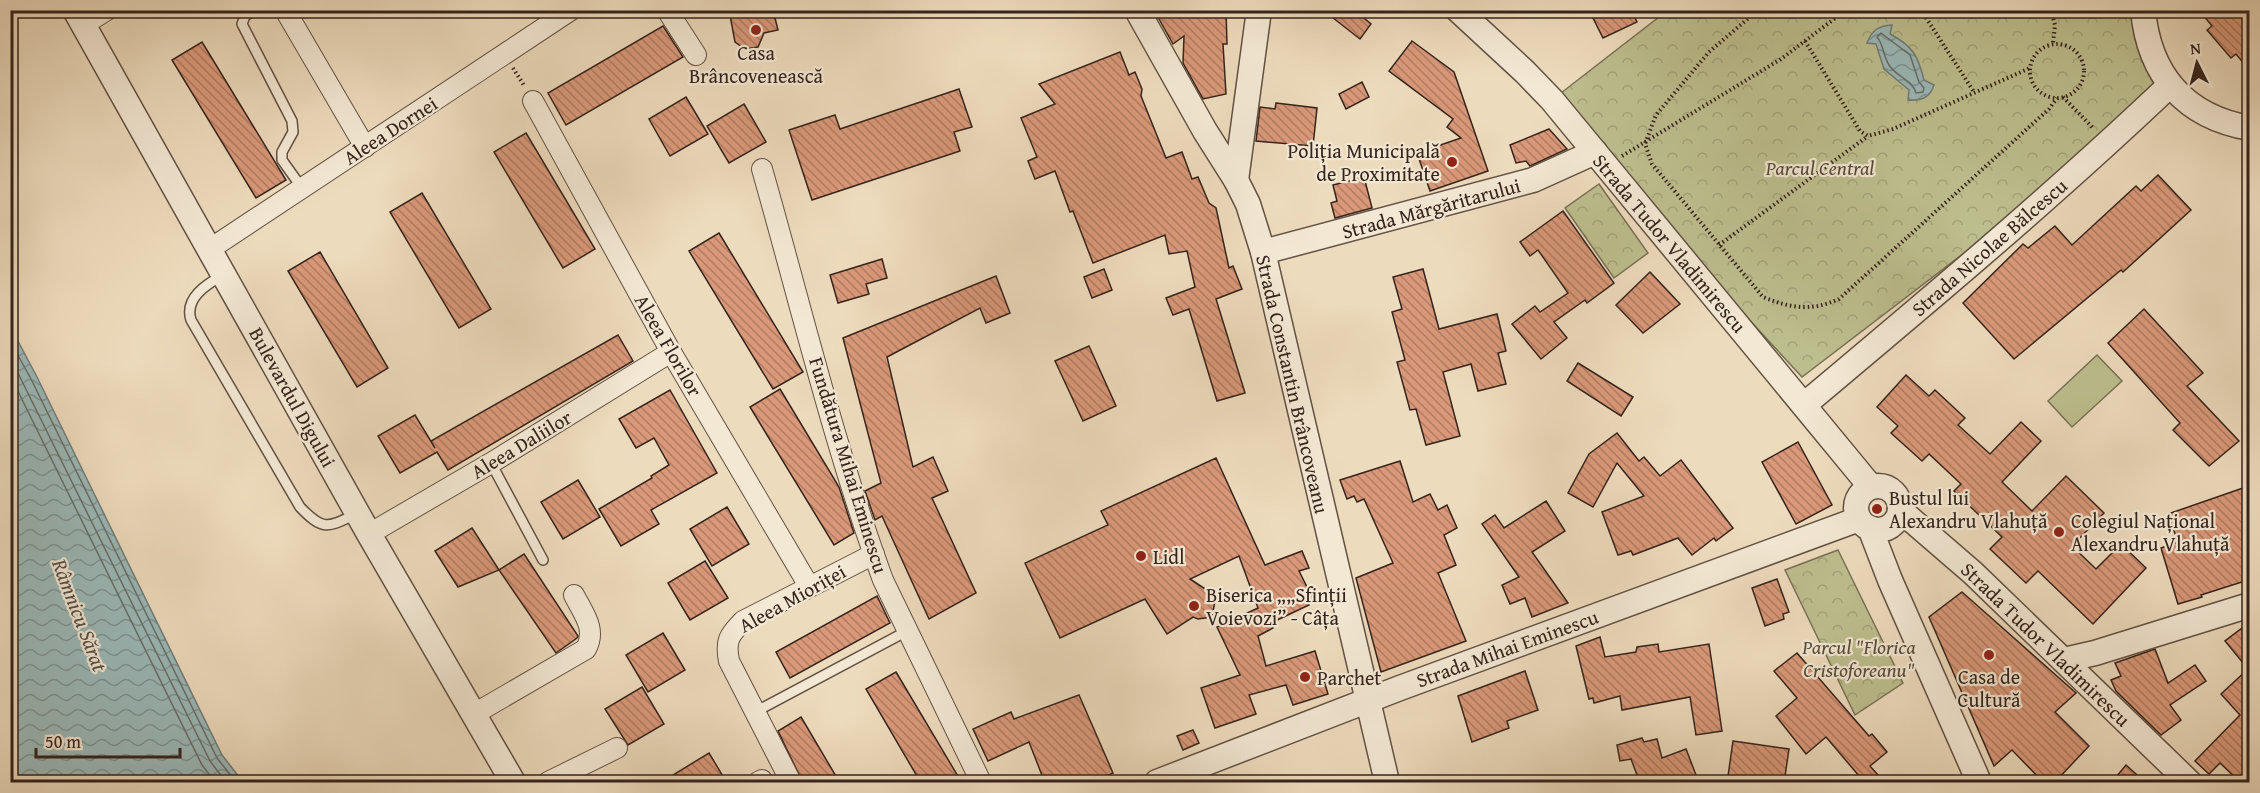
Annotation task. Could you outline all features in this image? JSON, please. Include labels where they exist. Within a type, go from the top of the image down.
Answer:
[{"type":"street","points":[[79,18],[108,10]]},
{"type":"street","points":[[285,10],[365,147]]},
{"type":"street","name":"Aleea Dornei","points":[[210,249],[571,10]]},
{"type":"street","points":[[667,10],[696,55]]},
{"type":"street","name":"Strada Constantin Brâncoveanu","points":[[1137,10],[1248,204],[1263,252],[1387,783]]},
{"type":"street","points":[[1236,180],[1259,10]]},
{"type":"street","name":"Strada Tudor Vladimirescu","points":[[1458,10],[1532,79],[1601,159],[1871,487],[1881,487],[1892,492],[1898,500],[1900,510],[1973,573],[2189,783]]},
{"type":"street","points":[[2143,10],[2144,30],[2150,49],[2170,85],[2198,110],[2224,122],[2250,128]]},
{"type":"street","name":"Bulevardul Digului","points":[[79,18],[513,783]]},
{"type":"street","name":"Strada Nicolae Bălcescu","points":[[1804,405],[1955,278],[2170,85]]},
{"type":"street","name":"Aleea Florilor","points":[[533,101],[671,351],[809,586]]},
{"type":"street","name":"Strada Mărgăritarului","points":[[1263,252],[1533,180],[1601,159]]},
{"type":"street","name":"Fundătura Mihai Eminescu","points":[[762,169],[852,488],[883,580],[981,783]]},
{"type":"street","name":"Aleea Daliilor","points":[[364,523],[490,463],[671,351]]},
{"type":"street","points":[[1871,487],[1858,499],[1856,511],[1865,524],[1979,783]]},
{"type":"street","points":[[1865,524],[1880,530],[1890,526],[1897,519],[1900,510]]},
{"type":"street","name":"Strada Mihai Eminescu","points":[[1157,783],[1369,700],[1833,527],[1865,524]]},
{"type":"street","name":"Aleea Mioriței","points":[[791,783],[729,661],[726,646],[732,632],[743,621],[874,554]]},
{"type":"street","points":[[474,714],[585,649],[591,640],[590,628],[574,595]]},
{"type":"street","points":[[2064,660],[2250,605]]},
{"type":"street","points":[[548,783],[617,748]]},
{"type":"lane","points":[[254,10],[245,16],[243,24],[292,121],[293,132],[282,152],[282,160],[302,188]]},
{"type":"lane","points":[[224,275],[209,283],[193,298],[189,313],[191,320],[300,507],[314,521],[325,527],[364,523]]},
{"type":"lane","points":[[490,463],[543,560]]},
{"type":"lane","points":[[755,712],[909,630]]},
{"type":"path","points":[[1758,10],[1709,52],[1656,115],[1645,144],[1652,164],[1763,297],[1782,304],[1799,308],[1821,307],[1839,299],[2049,109],[2057,98]]},
{"type":"path","points":[[1601,159],[1645,144],[1781,59],[1846,10]]},
{"type":"path","points":[[1922,10],[1974,92]]},
{"type":"path","points":[[2051,10],[2055,26],[2053,43]]},
{"type":"path","points":[[1805,41],[1860,131],[1868,136]]},
{"type":"path","points":[[2053,43],[2062,44],[2078,53],[2085,70],[2084,80],[2079,88],[2063,98],[2048,96],[2034,85],[2030,68],[2037,52],[2053,43]]},
{"type":"path","points":[[505,54],[533,101]]},
{"type":"path","points":[[1719,245],[1868,136],[1893,129],[2030,68]]},
{"type":"path","points":[[2063,98],[2108,143]]},
{"type":"green space","name":"Parcul Central","points":[[1668,10],[2143,11],[2170,85],[2108,143],[1802,377],[1606,165],[1552,100]]},
{"type":"green space","points":[[1599,184],[1648,253],[1614,278],[1565,208]]},
{"type":"green space","points":[[2097,355],[2122,381],[2072,427],[2048,401]]},
{"type":"green space","name":"Parcul \"Florica Cristoforeanu\"","points":[[1838,550],[1903,683],[1855,715],[1785,570]]},
{"type":"water","points":[[1892,25],[1890,34],[1913,52],[1924,80],[1934,85],[1924,98],[1908,100],[1909,90],[1884,69],[1876,44],[1867,43],[1876,30]]},
{"type":"water","name":"Râmnicu Sărat","points":[[11,328],[222,755],[243,782],[11,782]]},
{"type":"building","name":"Casa Brâncovenească","points":[[729,10],[773,10],[778,30],[764,33],[758,47],[745,49],[735,42]]},
{"type":"building","points":[[1154,10],[1226,10],[1227,44],[1223,44],[1226,94],[1203,99],[1183,63],[1184,36],[1173,44]]},
{"type":"building","points":[[1323,10],[1354,10],[1371,24],[1360,39]]},
{"type":"building","points":[[1589,10],[1631,10],[1637,22],[1603,38]]},
{"type":"building","points":[[2199,10],[2250,10],[2250,71],[2236,54],[2231,58],[2207,30],[2212,26]]},
{"type":"building","points":[[663,26],[683,57],[566,125],[548,93]]},
{"type":"building","points":[[1412,41],[1454,72],[1488,171],[1430,191],[1417,153],[1461,138],[1447,127],[1453,119],[1389,71]]},
{"type":"building","points":[[202,42],[286,180],[256,198],[172,60]]},
{"type":"building","points":[[1120,52],[1129,75],[1135,72],[1142,89],[1141,96],[1166,158],[1182,152],[1192,179],[1198,177],[1209,203],[1216,208],[1229,268],[1233,266],[1242,289],[1216,299],[1245,393],[1217,401],[1189,309],[1173,315],[1166,298],[1195,287],[1187,251],[1169,254],[1165,235],[1093,263],[1055,171],[1035,179],[1028,161],[1037,157],[1021,118],[1055,104],[1039,84]]},
{"type":"building","points":[[1362,82],[1369,97],[1346,109],[1339,94]]},
{"type":"building","points":[[959,89],[972,127],[954,132],[960,151],[812,200],[789,130],[835,115],[840,129]]},
{"type":"building","points":[[686,97],[708,134],[670,156],[649,119]]},
{"type":"building","points":[[1276,103],[1317,108],[1313,146],[1256,141],[1260,107],[1275,109]]},
{"type":"building","points":[[744,104],[766,142],[729,163],[707,126]]},
{"type":"building","points":[[1549,129],[1567,149],[1530,166],[1526,161],[1516,163],[1510,145]]},
{"type":"building","points":[[526,133],[595,249],[563,268],[494,152]]},
{"type":"building","points":[[2158,175],[2191,210],[2123,272],[2121,270],[2014,359],[1963,303],[2023,244],[2028,248],[2055,226],[2072,245],[2136,186],[2141,191]]},
{"type":"building","points":[[1364,177],[1372,208],[1335,218],[1331,203],[1337,201],[1333,185]]},
{"type":"building","points":[[422,193],[491,309],[459,328],[390,212]]},
{"type":"building","points":[[1563,211],[1614,283],[1587,303],[1585,300],[1554,322],[1567,338],[1541,359],[1512,324],[1535,306],[1540,312],[1568,293],[1538,250],[1530,256],[1520,242]]},
{"type":"building","points":[[719,233],[803,372],[773,389],[689,251]]},
{"type":"building","points":[[320,252],[388,368],[357,387],[288,271]]},
{"type":"building","points":[[882,259],[887,278],[866,284],[869,294],[838,303],[830,275]]},
{"type":"building","points":[[1104,269],[1112,290],[1092,298],[1084,277]]},
{"type":"building","points":[[1423,269],[1439,329],[1497,314],[1506,351],[1498,353],[1506,384],[1478,391],[1471,364],[1443,372],[1460,436],[1426,445],[1416,409],[1410,410],[1397,362],[1405,360],[1392,312],[1402,309],[1393,277]]},
{"type":"building","points":[[1650,272],[1680,304],[1643,333],[1616,305]]},
{"type":"building","points":[[996,276],[1010,313],[986,323],[980,308],[887,357],[913,467],[933,457],[948,491],[932,498],[976,593],[929,619],[882,516],[875,520],[865,491],[881,483],[843,338]]},
{"type":"building","points":[[2144,309],[2203,373],[2187,386],[2239,441],[2209,466],[2173,430],[2180,423],[2108,343]]},
{"type":"building","points":[[618,335],[633,361],[448,470],[437,452],[400,473],[378,436],[415,415],[435,448],[431,441]]},
{"type":"building","points":[[1089,346],[1116,406],[1083,421],[1055,361]]},
{"type":"building","points":[[1578,363],[1633,397],[1621,416],[1567,381]]},
{"type":"building","name":"Colegiul Național Alexandru Vlahuță","points":[[1906,375],[1929,396],[1935,390],[1965,418],[1958,425],[1990,454],[2021,422],[2041,441],[2002,482],[2032,511],[2066,476],[2104,513],[2072,546],[2096,569],[2121,544],[2146,568],[2093,624],[2038,571],[2026,583],[1990,549],[2002,537],[1954,491],[1961,484],[1929,454],[1922,461],[1891,433],[1898,426],[1877,407]]},
{"type":"building","points":[[780,389],[839,487],[854,533],[834,545],[750,407]]},
{"type":"building","points":[[670,390],[717,473],[651,510],[659,524],[621,546],[599,509],[652,478],[651,476],[669,465],[654,438],[636,448],[619,419]]},
{"type":"building","points":[[1617,433],[1639,461],[1644,457],[1660,476],[1681,460],[1733,528],[1716,541],[1714,538],[1692,555],[1678,538],[1633,555],[1631,551],[1618,555],[1602,512],[1644,496],[1617,463],[1593,507],[1568,493],[1589,454]]},
{"type":"building","points":[[1798,442],[1832,505],[1796,524],[1762,462]]},
{"type":"building","name":"Lidl","points":[[1216,458],[1265,565],[1302,551],[1309,568],[1299,571],[1313,599],[1307,602],[1309,605],[1271,623],[1273,628],[1258,636],[1266,666],[1315,651],[1328,694],[1293,705],[1286,685],[1249,695],[1256,714],[1215,728],[1201,688],[1240,675],[1217,627],[1258,608],[1239,556],[1190,579],[1213,594],[1215,601],[1212,617],[1198,619],[1193,617],[1167,634],[1145,599],[1060,638],[1025,563],[1108,525],[1101,511]]},
{"type":"building","points":[[1400,461],[1413,502],[1430,494],[1438,510],[1447,505],[1457,528],[1444,535],[1456,565],[1438,573],[1466,641],[1381,672],[1356,578],[1393,563],[1364,499],[1357,502],[1354,496],[1347,499],[1340,480]]},
{"type":"building","points":[[578,480],[600,517],[563,539],[541,502]]},
{"type":"building","points":[[2243,488],[2250,508],[2250,576],[2244,577],[2245,581],[2178,604],[2161,548],[2178,542],[2168,514]]},
{"type":"building","points":[[1546,501],[1565,531],[1532,552],[1568,603],[1532,617],[1525,598],[1510,604],[1502,585],[1519,577],[1482,524],[1495,515],[1504,528]]},
{"type":"building","points":[[727,507],[749,544],[712,566],[690,529]]},
{"type":"building","points":[[472,528],[499,570],[458,587],[435,551]]},
{"type":"building","points":[[524,554],[578,636],[556,653],[499,570]]},
{"type":"building","points":[[705,561],[728,598],[690,620],[668,583]]},
{"type":"building","points":[[1777,579],[1789,612],[1783,614],[1784,619],[1765,626],[1752,588]]},
{"type":"building","name":"Casa de Cultură","points":[[1962,592],[2076,693],[2055,712],[2089,746],[2054,783],[2044,783],[2012,750],[1994,766],[1929,617]]},
{"type":"building","points":[[877,596],[890,623],[790,678],[776,652]]},
{"type":"building","points":[[2250,622],[2250,775],[2241,783],[2220,763],[2209,774],[2195,761],[2240,715],[2221,694],[2248,669],[2225,641]]},
{"type":"building","points":[[663,633],[685,670],[648,692],[626,655]]},
{"type":"building","points":[[1600,637],[1605,657],[1636,652],[1637,647],[1658,644],[1659,652],[1709,644],[1722,731],[1696,735],[1690,697],[1622,710],[1620,696],[1594,703],[1593,698],[1589,699],[1576,646]]},
{"type":"building","points":[[2155,649],[2168,683],[2195,665],[2206,681],[2170,705],[2181,720],[2161,735],[2116,691],[2111,680],[2121,676],[2115,663]]},
{"type":"building","points":[[1797,653],[1869,736],[1872,734],[1887,752],[1870,766],[1885,783],[1865,783],[1826,737],[1806,754],[1776,716],[1797,698],[1774,671]]},
{"type":"building","points":[[1525,671],[1538,710],[1507,721],[1509,728],[1472,742],[1458,696]]},
{"type":"building","points":[[896,672],[962,783],[921,783],[866,689]]},
{"type":"building","points":[[642,687],[664,724],[628,745],[605,709]]},
{"type":"building","points":[[1079,695],[1113,773],[1091,783],[1045,783],[1029,742],[988,761],[973,729],[1011,712],[1014,719]]},
{"type":"building","points":[[801,717],[840,783],[803,783],[778,731]]},
{"type":"building","points":[[1193,730],[1199,743],[1183,750],[1177,736]]},
{"type":"building","points":[[1642,738],[1644,742],[1657,739],[1662,758],[1686,749],[1696,775],[1675,783],[1640,783],[1631,759],[1620,761],[1617,745]]},
{"type":"building","points":[[1733,741],[1789,749],[1784,783],[1727,783]]},
{"type":"building","points":[[709,753],[727,783],[660,783]]},
{"type":"building","points":[[2126,765],[2146,783],[2111,783]]},
{"type":"place","name":"Casa Brâncovenească","points":[[756,30]]},
{"type":"place","name":"Poliția Municipală de Proximitate","points":[[1452,162]]},
{"type":"place","name":"Bustul lui Alexandru Vlahuță","points":[[1877,509]]},
{"type":"place","name":"Colegiul Național Alexandru Vlahuță","points":[[2059,532]]},
{"type":"place","name":"Lidl","points":[[1141,556]]},
{"type":"place","name":"Biserica „„Sfinții Voievozi” - Câța","points":[[1194,606]]},
{"type":"place","name":"Casa de Cultură","points":[[1989,655]]},
{"type":"place","name":"Parchet","points":[[1305,677]]}]
